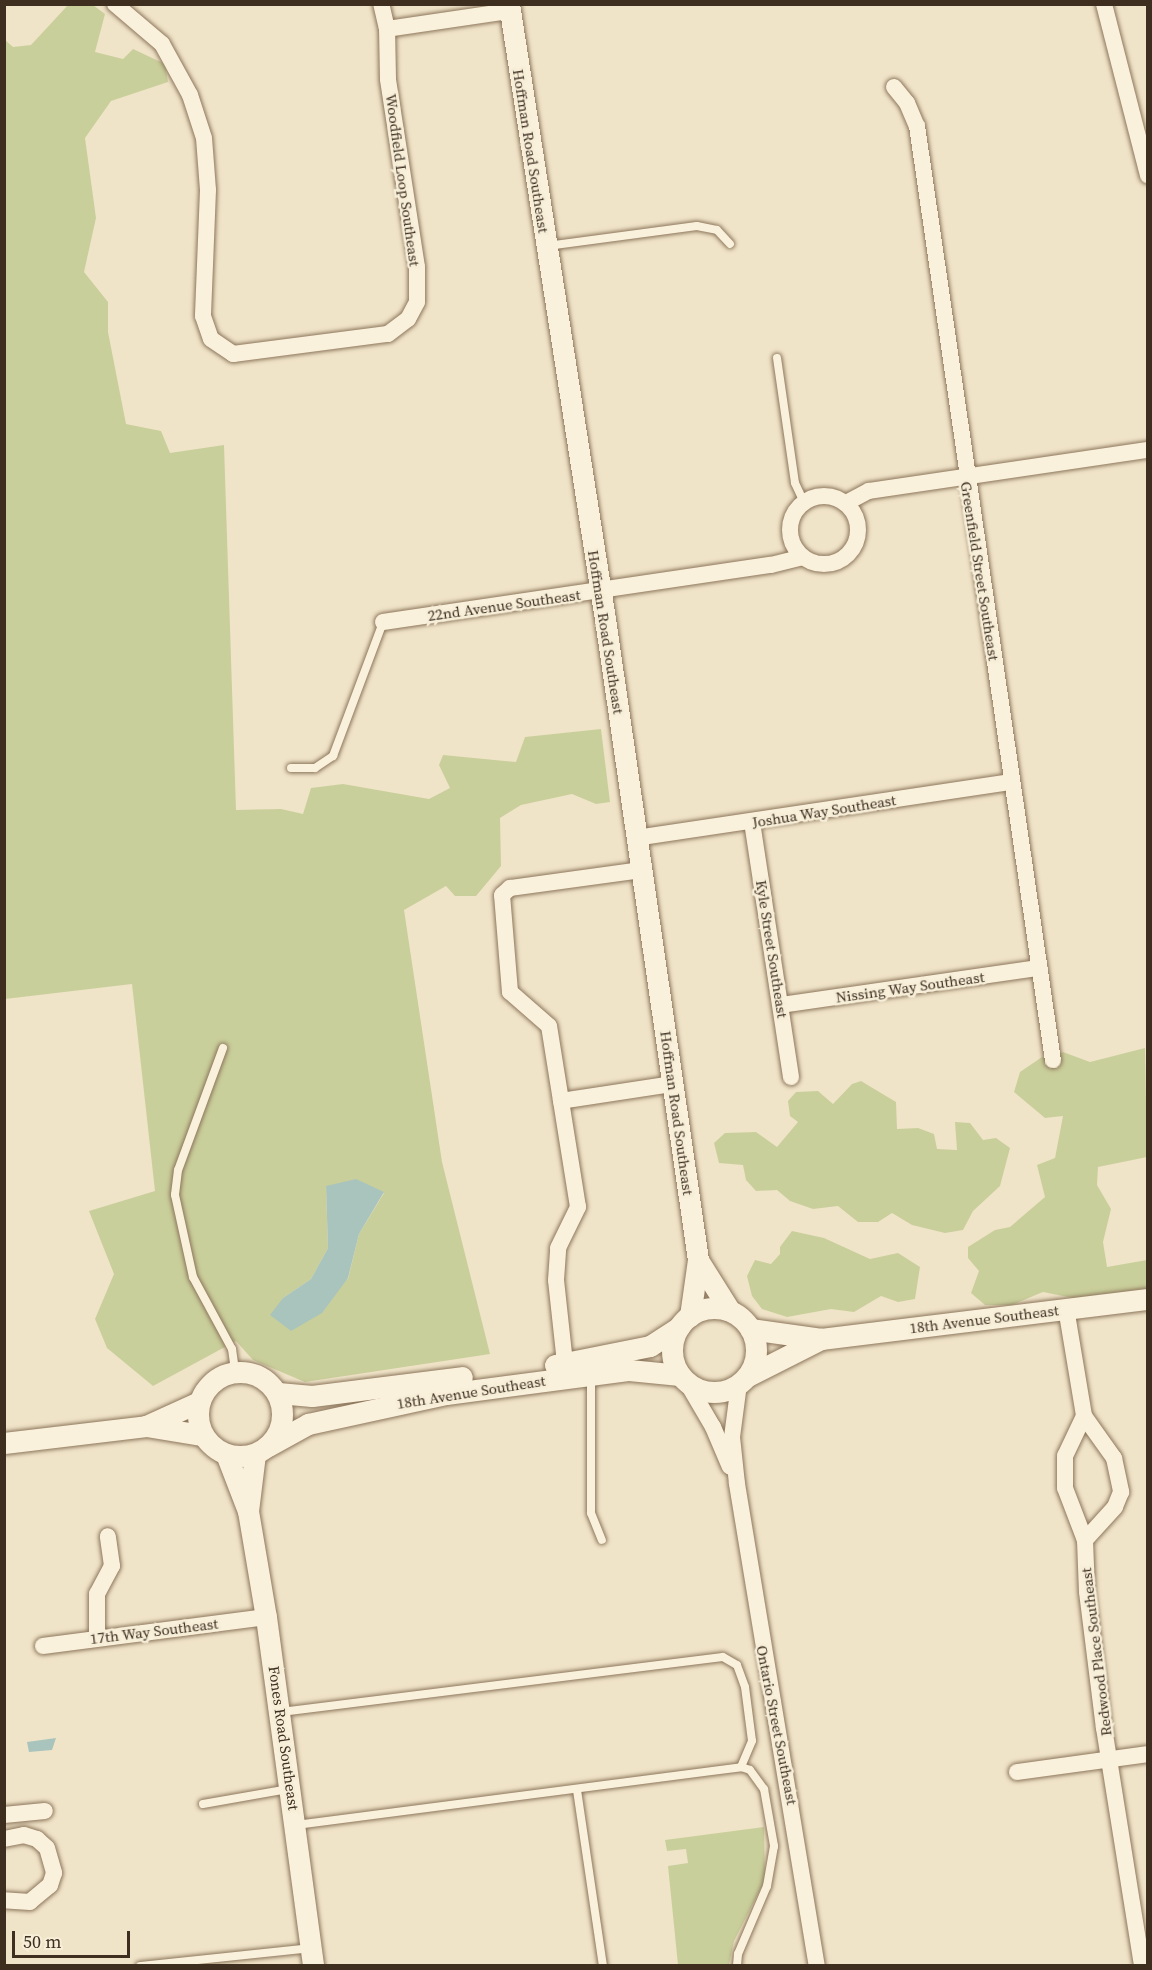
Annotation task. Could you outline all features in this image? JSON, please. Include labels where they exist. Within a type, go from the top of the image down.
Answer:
[{"type":"street","name":"Woodfield Loop Southeast","points":[[115,4],[162,44],[190,94],[204,138],[208,190],[203,316],[211,339],[233,354],[388,334],[408,319],[417,302],[417,267],[388,79],[387,29],[381,4]]},
{"type":"street","points":[[1104,4],[1148,175]]},
{"type":"street","points":[[387,29],[509,8]]},
{"type":"street","name":"Hoffman Road Southeast","points":[[509,8],[600,591],[698,1260],[684,1322]]},
{"type":"street","name":"Greenfield Street Southeast","points":[[894,87],[907,103],[917,126],[966,477],[1053,1060]]},
{"type":"street","points":[[802,556],[792,542],[790,524],[804,502],[821,496],[846,503],[870,491],[1148,450]]},
{"type":"street","name":"22nd Avenue Southeast","points":[[383,622],[771,565],[802,556],[827,564],[851,552],[858,527],[846,503]]},
{"type":"street","name":"Joshua Way Southeast","points":[[636,838],[1012,782]]},
{"type":"street","name":"Kyle Street Southeast","points":[[752,822],[791,1077]]},
{"type":"street","points":[[565,1364],[556,1280],[558,1248],[578,1207],[549,1026],[510,992],[502,895],[510,888],[642,870]]},
{"type":"street","name":"Nissing Way Southeast","points":[[780,1005],[1039,968]]},
{"type":"street","points":[[561,1101],[672,1084]]},
{"type":"street","name":"Hoffman Road Southeast","points":[[698,1260],[730,1311]]},
{"type":"street","name":"18th Avenue Southeast","points":[[750,1329],[821,1339],[1148,1299]]},
{"type":"street","points":[[716,1308],[730,1311],[750,1329],[756,1353],[743,1380],[720,1392],[700,1390],[683,1378],[672,1351],[684,1322],[716,1308]]},
{"type":"street","points":[[1066,1308],[1084,1416],[1114,1458],[1121,1492],[1115,1507],[1085,1540]]},
{"type":"street","name":"18th Avenue Southeast","points":[[278,1393],[312,1396],[353,1392],[565,1364],[650,1346],[684,1322]]},
{"type":"street","name":"18th Avenue Southeast","points":[[743,1380],[821,1339]]},
{"type":"street","name":"18th Avenue Southeast","points":[[262,1450],[308,1424],[446,1394],[629,1370],[683,1378]]},
{"type":"street","points":[[4,1443],[146,1426],[202,1435],[226,1454],[262,1450],[282,1421],[278,1393],[259,1376],[235,1371],[219,1376],[206,1387],[199,1402],[197,1419],[202,1435]]},
{"type":"street","name":"Ontario Street Southeast","points":[[683,1378],[713,1427],[737,1484]]},
{"type":"street","name":"Ontario Street Southeast","points":[[743,1380],[732,1437],[737,1484],[817,1965]]},
{"type":"street","points":[[146,1426],[199,1402]]},
{"type":"street","name":"Redwood Place Southeast","points":[[1084,1416],[1065,1456],[1065,1488],[1085,1540],[1087,1592],[1109,1759],[1144,1958]]},
{"type":"street","name":"Fones Road Southeast","points":[[248,1511],[262,1450]]},
{"type":"street","name":"Fones Road Southeast","points":[[226,1454],[248,1511],[281,1712],[312,1957]]},
{"type":"street","points":[[96,1638],[97,1594],[112,1566],[108,1536]]},
{"type":"street","name":"17th Way Southeast","points":[[43,1646],[266,1617]]},
{"type":"street","points":[[1017,1772],[1148,1754]]},
{"type":"street","points":[[4,1815],[45,1811]]},
{"type":"street","points":[[4,1839],[24,1835],[37,1839],[47,1848],[54,1873],[50,1885],[36,1898],[17,1903],[4,1900]]},
{"type":"lane","points":[[546,246],[697,226],[717,230],[730,244]]},
{"type":"lane","points":[[777,358],[795,483],[804,502]]},
{"type":"lane","points":[[291,768],[315,768],[333,756],[383,622]]},
{"type":"lane","points":[[223,1048],[178,1170],[176,1195],[193,1277],[232,1349],[235,1371]]},
{"type":"lane","points":[[591,1374],[591,1513],[602,1540]]},
{"type":"lane","points":[[281,1712],[723,1657],[737,1665],[745,1687],[752,1741],[741,1767]]},
{"type":"lane","points":[[296,1826],[741,1767],[750,1770],[764,1789],[774,1845],[767,1886],[738,1954],[737,1965]]},
{"type":"lane","points":[[203,1804],[291,1789]]},
{"type":"lane","points":[[577,1790],[603,1965]]},
{"type":"lane","points":[[140,1965],[312,1957]]},
{"type":"green space","points":[[68,5],[93,5],[105,14],[95,52],[123,59],[133,49],[165,64],[168,82],[111,101],[85,138],[96,218],[84,272],[108,302],[108,332],[126,424],[161,431],[170,453],[224,445],[236,810],[281,809],[303,814],[311,788],[343,784],[429,799],[450,788],[439,765],[443,755],[516,762],[525,737],[601,729],[610,802],[596,804],[572,794],[521,805],[500,818],[501,866],[476,896],[455,896],[446,886],[404,910],[442,1162],[490,1354],[305,1382],[253,1360],[236,1341],[153,1386],[107,1348],[95,1319],[114,1274],[89,1211],[155,1191],[132,984],[5,999],[4,39],[13,47],[31,45]],"holes":[[[326,1186],[384,1193],[359,1234],[348,1279],[283,1298],[311,1279],[328,1248]]]},
{"type":"green space","points":[[1145,1048],[1147,1157],[1098,1167],[1097,1185],[1111,1209],[1103,1242],[1107,1267],[1147,1260],[1147,1299],[1133,1302],[1101,1294],[1078,1299],[1043,1292],[1012,1305],[985,1305],[971,1293],[979,1271],[968,1258],[968,1247],[995,1230],[1010,1227],[1045,1197],[1037,1165],[1055,1158],[1063,1116],[1045,1118],[1014,1092],[1020,1072],[1042,1057],[1049,1059],[1063,1052],[1090,1062]]},
{"type":"green space","points":[[861,1081],[896,1102],[897,1129],[918,1128],[934,1134],[937,1149],[957,1150],[955,1122],[970,1123],[983,1140],[996,1138],[1010,1148],[1000,1186],[973,1211],[963,1230],[945,1233],[912,1225],[892,1213],[878,1222],[858,1222],[838,1206],[813,1209],[790,1201],[777,1190],[756,1191],[746,1180],[743,1165],[719,1163],[714,1143],[725,1133],[756,1132],[777,1147],[798,1122],[790,1116],[788,1101],[796,1092],[818,1091],[833,1104],[852,1084]]},
{"type":"green space","points":[[792,1231],[824,1238],[870,1259],[898,1253],[920,1267],[915,1299],[898,1302],[881,1296],[854,1312],[831,1309],[787,1317],[762,1309],[752,1296],[747,1276],[755,1260],[771,1264],[780,1254],[780,1247]]},
{"type":"green space","points":[[764,1827],[765,1880],[734,1941],[729,1965],[678,1965],[668,1866],[688,1863],[686,1849],[667,1851],[665,1840]]},
{"type":"water","points":[[356,1179],[384,1192],[359,1234],[348,1278],[322,1313],[291,1331],[270,1315],[283,1298],[311,1279],[328,1248],[326,1186]]},
{"type":"water","points":[[56,1738],[52,1750],[29,1752],[27,1742]]}]
